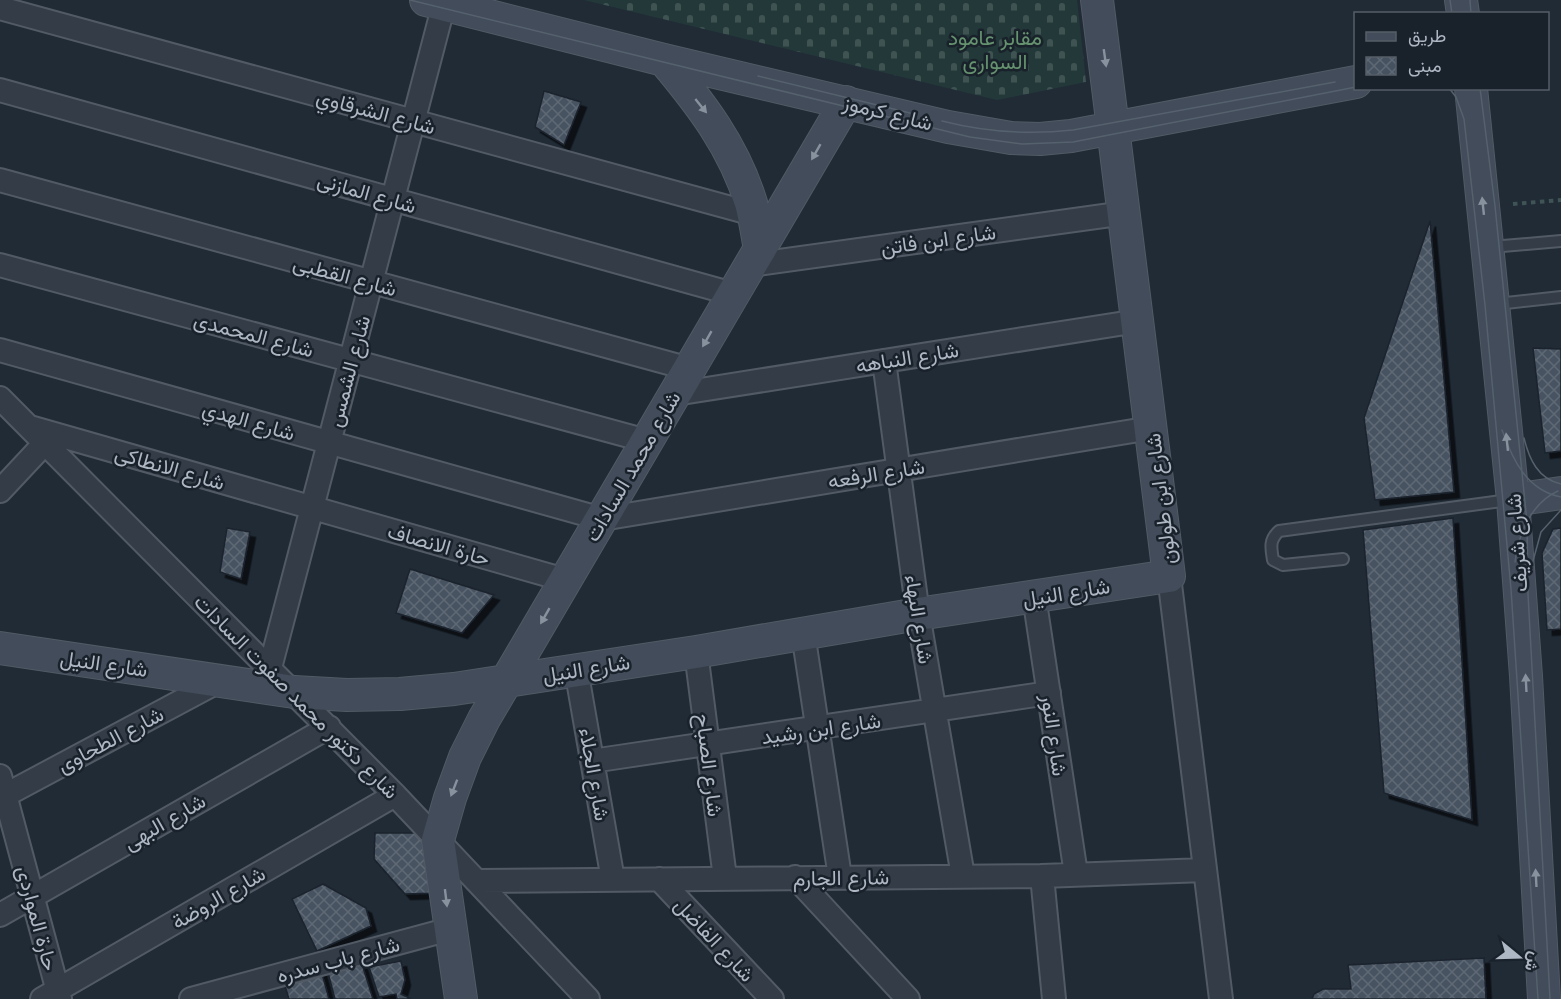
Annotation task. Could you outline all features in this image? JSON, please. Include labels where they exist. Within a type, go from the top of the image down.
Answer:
[{"type":"main road","name":"شارع ابن طولون","points":[[1097,0],[1169,576]]},
{"type":"main road","name":"شارع كرموز","points":[[435,2],[664,60],[948,127],[1011,138],[1040,139],[1071,136],[1354,82]]},
{"type":"main road","points":[[664,60],[712,119],[734,160],[753,213],[755,257]]},
{"type":"main road","name":"شارع شريف","points":[[1471,90],[1513,500],[1526,676],[1550,925],[1544,999]]},
{"type":"main road","name":"شارع محمد السادات","points":[[438,840],[465,757],[484,719],[846,102]]},
{"type":"main road","points":[[1513,500],[1561,493]]},
{"type":"main road","name":"شارع النيل","points":[[0,648],[294,692],[347,695],[400,694],[454,689],[696,652],[918,614],[1169,576]]},
{"type":"main road","points":[[438,840],[461,999]]},
{"type":"street","name":"شارع الشمس","points":[[270,668],[413,121],[435,2]]},
{"type":"street","name":"شارع الشرقاوي","points":[[0,8],[753,213]]},
{"type":"street","name":"شارع المازنى","points":[[0,90],[733,294]]},
{"type":"street","name":"شارع القطبى","points":[[0,180],[371,282],[682,381]]},
{"type":"street","name":"شارع ابن فاتن","points":[[755,257],[1125,213]]},
{"type":"street","name":"شارع المحمدى","points":[[0,265],[647,441]]},
{"type":"street","name":"شارع النباهه","points":[[682,381],[884,361],[1138,321]]},
{"type":"street","name":"شارع الهدي","points":[[0,350],[602,519]]},
{"type":"street","name":"شارع البهاء","points":[[884,361],[918,614],[963,876]]},
{"type":"street","name":"شارع دكتور محمد صفوت السادات","points":[[0,398],[395,795],[588,999]]},
{"type":"street","name":"شارع الانطاكى","points":[[28,426],[312,508]]},
{"type":"street","name":"شارع الرفعه","points":[[602,519],[1151,428]]},
{"type":"street","points":[[0,491],[45,443]]},
{"type":"street","name":"حارة الانصاف","points":[[312,508],[565,580]]},
{"type":"street","name":"شارع ابن طولون","points":[[1169,576],[1221,999]]},
{"type":"street","name":"شارع النور","points":[[1034,597],[1076,874]]},
{"type":"street","points":[[804,633],[840,877]]},
{"type":"street","name":"شارع الصباح","points":[[696,652],[725,878]]},
{"type":"street","name":"شارع الجلاء","points":[[576,669],[614,879]]},
{"type":"street","name":"شارع الطحاوى","points":[[2,790],[219,681]]},
{"type":"street","name":"شارع ابن رشيد","points":[[592,762],[1049,693]]},
{"type":"street","name":"شارع البهى","points":[[0,915],[328,727]]},
{"type":"street","name":"حارة المواردى","points":[[2,790],[32,896],[53,996]]},
{"type":"street","name":"شارع الروضة","points":[[53,996],[395,795]]},
{"type":"street","name":"شارع الجارم","points":[[477,881],[1042,876],[1205,870]]},
{"type":"street","points":[[1042,876],[1054,999]]},
{"type":"street","points":[[795,878],[908,999]]},
{"type":"street","name":"شارع الفاضل","points":[[658,879],[772,999]]},
{"type":"street","name":"شارع باب سدره","points":[[191,999],[450,929]]},
{"type":"lane","points":[[1487,248],[1561,241]]},
{"type":"lane","points":[[1494,305],[1561,297]]},
{"type":"lane","points":[[1343,559],[1283,565],[1273,560],[1270,543],[1279,531],[1513,500]]},
{"type":"path","points":[[1483,207],[1561,200]]},
{"type":"green space","name":"مقابر عامود السوارى","points":[[584,0],[1077,0],[1086,82],[997,100]]},
{"type":"building","points":[[544,91],[581,102],[564,145],[535,127]]},
{"type":"building","points":[[1430,221],[1454,492],[1375,500],[1364,418]]},
{"type":"building","points":[[1533,348],[1561,349],[1561,451],[1545,453]]},
{"type":"building","points":[[1453,518],[1472,820],[1384,793],[1363,530]]},
{"type":"building","points":[[227,528],[250,532],[241,579],[220,572]]},
{"type":"building","points":[[1561,528],[1561,629],[1547,630],[1542,553],[1553,529]]},
{"type":"building","points":[[410,569],[494,595],[462,633],[396,613]]},
{"type":"building","points":[[375,833],[425,833],[440,893],[405,894],[374,859]]},
{"type":"building","points":[[323,884],[366,908],[371,926],[317,951],[292,899]]},
{"type":"building","points":[[1484,958],[1486,999],[1312,999],[1314,994],[1323,989],[1351,989],[1348,965]]},
{"type":"building","points":[[361,961],[373,999],[335,999],[327,969]]},
{"type":"building","points":[[401,961],[405,980],[401,994],[411,999],[397,999],[396,994],[379,997],[369,967]]},
{"type":"building","points":[[321,970],[329,999],[289,999],[285,986],[294,983],[292,978]]},
{"type":"tram line","points":[[410,0],[970,137],[1022,144],[1073,142],[1354,87]]},
{"type":"tram line","points":[[1450,0],[1452,12]]},
{"type":"tram line","points":[[1470,0],[1471,12]]},
{"type":"tram line","points":[[758,76],[910,113]]},
{"type":"tram line","points":[[942,121],[1007,132],[1073,130],[1335,82]]},
{"type":"tram line","points":[[1451,90],[1456,97],[1464,119],[1485,305],[1511,589],[1538,999]]},
{"type":"tram line","points":[[1480,90],[1495,206],[1527,522],[1528,594],[1550,999]]},
{"type":"tram line","points":[[1502,430],[1511,453],[1530,481],[1539,488],[1561,497]]},
{"type":"tram line","points":[[1524,438],[1536,467],[1546,478],[1561,484]]},
{"type":"tram line","points":[[1515,562],[1519,541],[1533,512],[1540,503],[1558,491]]},
{"type":"tram line","points":[[1533,561],[1541,532],[1561,510]]}]
